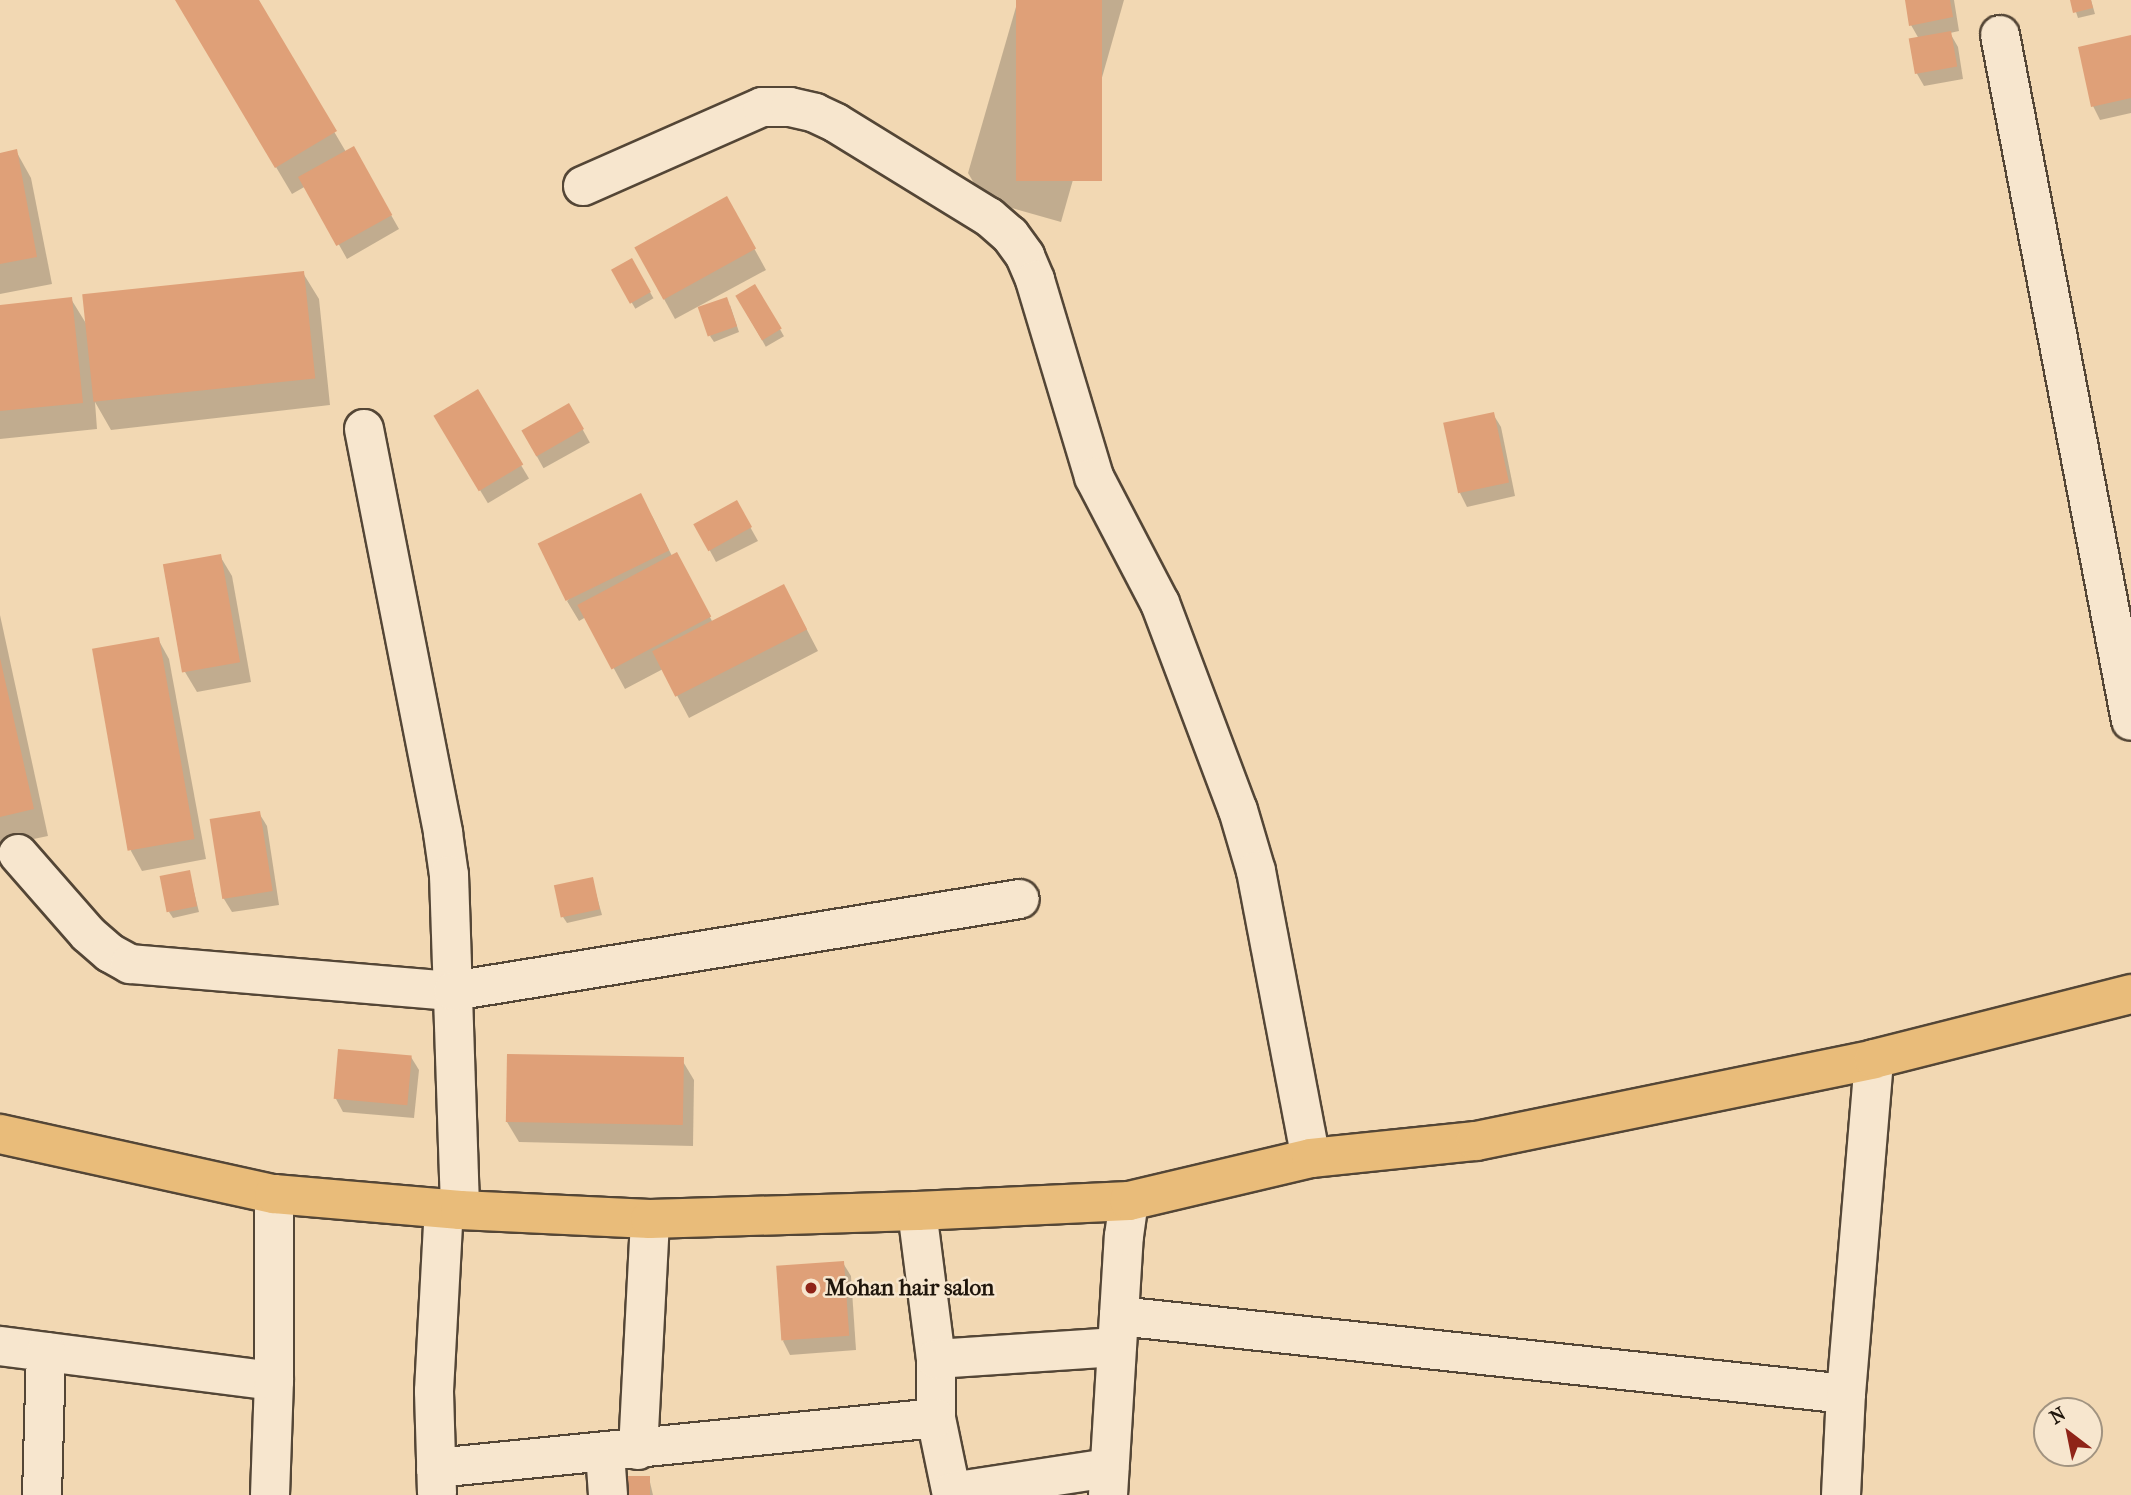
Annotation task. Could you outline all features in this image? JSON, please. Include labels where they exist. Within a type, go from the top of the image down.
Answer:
[{"type":"main road","points":[[0,1134],[274,1194],[452,1209],[650,1219],[917,1211],[1129,1200],[1311,1158],[1476,1140],[1874,1059],[2131,994]]},
{"type":"street","points":[[2000,35],[2131,721]]},
{"type":"street","points":[[583,186],[762,107],[790,107],[815,113],[836,123],[989,217],[1010,235],[1025,256],[1035,280],[1094,477],[1160,603],[1238,810],[1256,871],[1311,1158]]},
{"type":"street","points":[[364,429],[449,875],[453,991],[452,1209],[434,1391],[436,1482],[622,1451],[936,1418]]},
{"type":"street","points":[[18,854],[88,934],[110,953],[130,964],[453,991],[1020,899]]},
{"type":"street","points":[[1841,1495],[1846,1394],[1874,1059]]},
{"type":"street","points":[[270,1495],[274,1381],[274,1194]]},
{"type":"street","points":[[917,1211],[936,1359],[936,1418],[952,1494],[1109,1482],[1129,1200]]},
{"type":"street","points":[[608,1495],[622,1451],[650,1219]]},
{"type":"street","points":[[936,1359],[1118,1332],[1846,1394]]},
{"type":"street","points":[[0,1346],[274,1381]]},
{"type":"street","points":[[42,1495],[46,1352]]},
{"type":"building","points":[[175,0],[259,0],[337,131],[275,168]]},
{"type":"building","points":[[1016,0],[1102,0],[1102,181],[1016,181]]},
{"type":"building","points":[[1905,0],[1950,0],[1953,17],[1909,26]]},
{"type":"building","points":[[2070,0],[2091,0],[2093,8],[2073,13]]},
{"type":"building","points":[[1951,31],[1957,66],[1915,74],[1909,38]]},
{"type":"building","points":[[2131,35],[2131,98],[2091,107],[2078,47]]},
{"type":"building","points":[[354,146],[392,215],[336,246],[298,177]]},
{"type":"building","points":[[17,149],[37,257],[0,264],[0,153]]},
{"type":"building","points":[[727,196],[756,248],[663,300],[634,247]]},
{"type":"building","points":[[632,258],[651,292],[630,304],[611,270]]},
{"type":"building","points":[[304,271],[315,378],[94,402],[82,294]]},
{"type":"building","points":[[755,284],[782,329],[762,340],[735,296]]},
{"type":"building","points":[[72,297],[83,403],[0,411],[0,305]]},
{"type":"building","points":[[727,297],[737,326],[708,336],[698,307]]},
{"type":"building","points":[[478,389],[523,464],[479,491],[433,416]]},
{"type":"building","points":[[569,403],[584,429],[536,456],[521,430]]},
{"type":"building","points":[[1494,412],[1509,482],[1458,493],[1443,423]]},
{"type":"building","points":[[641,493],[669,551],[566,601],[538,543]]},
{"type":"building","points":[[737,500],[752,527],[708,551],[693,524]]},
{"type":"building","points":[[677,552],[711,616],[611,670],[577,605]]},
{"type":"building","points":[[221,554],[240,662],[182,673],[163,564]]},
{"type":"building","points":[[784,584],[807,629],[675,697],[652,651]]},
{"type":"building","points":[[159,637],[195,839],[128,851],[92,649]]},
{"type":"building","points":[[0,658],[34,809],[0,817]]},
{"type":"building","points":[[260,811],[273,891],[222,899],[210,819]]},
{"type":"building","points":[[190,870],[197,906],[167,912],[160,876]]},
{"type":"building","points":[[593,877],[600,909],[561,918],[554,885]]},
{"type":"building","points":[[338,1049],[412,1055],[407,1105],[334,1099]]},
{"type":"building","points":[[507,1054],[684,1057],[683,1125],[506,1122]]},
{"type":"building","points":[[844,1261],[849,1336],[781,1341],[776,1266]]},
{"type":"building","points":[[628,1476],[650,1476],[650,1495],[628,1495]]},
{"type":"place","name":"Mohan hair salon","points":[[811,1288]]}]
